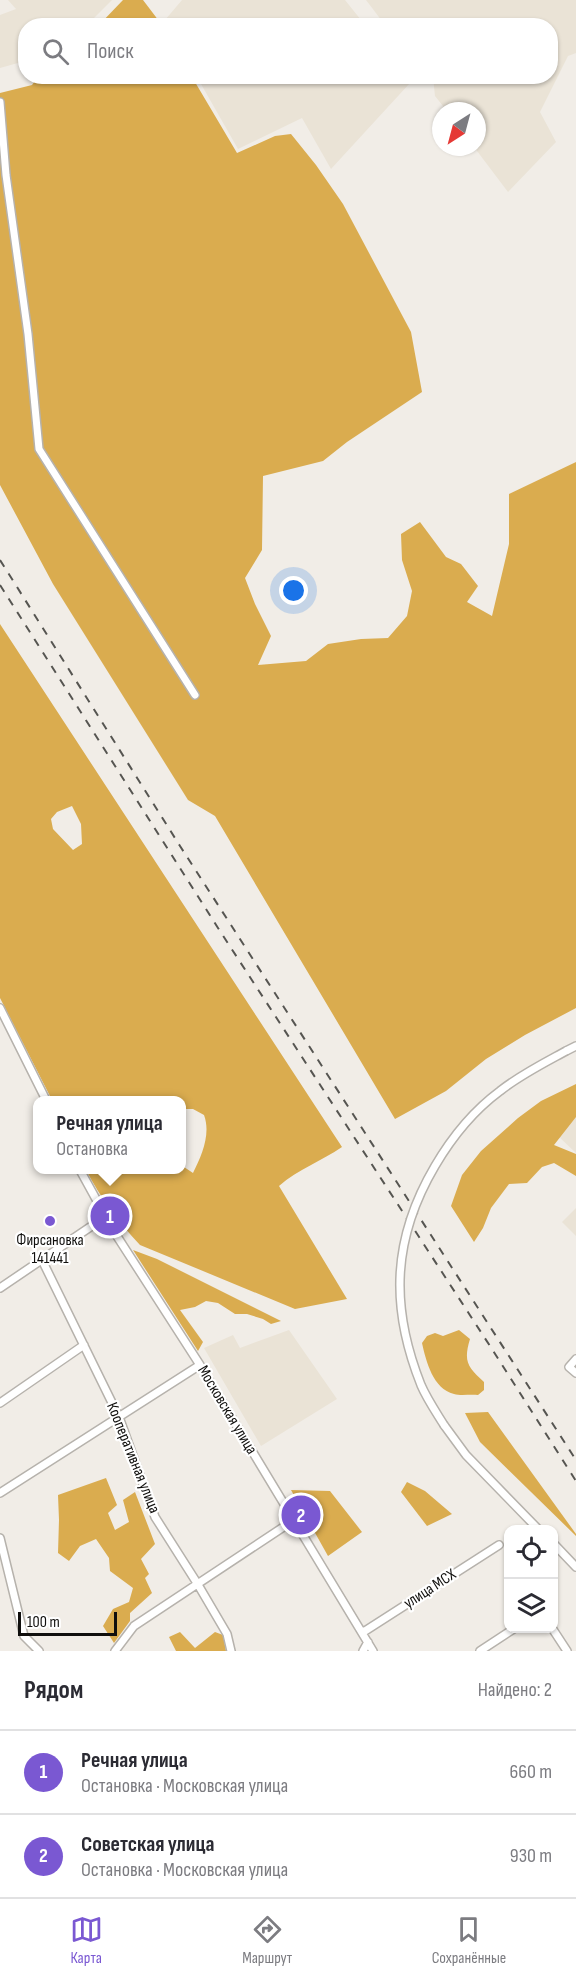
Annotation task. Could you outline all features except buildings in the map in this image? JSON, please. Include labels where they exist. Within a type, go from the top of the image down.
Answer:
[{"type":"street","points":[[0,102],[6,175],[27,323],[39,448],[195,695]]},
{"type":"street","points":[[0,1008],[44,1096]]},
{"type":"street","points":[[534,1525],[466,1455],[444,1425],[422,1387],[408,1348],[399,1275],[403,1243],[412,1213],[420,1193],[444,1150],[476,1112],[500,1091],[518,1078],[576,1046]]},
{"type":"street","name":"Московская улица","points":[[82,1174],[105,1217],[200,1365],[373,1651]]},
{"type":"street","points":[[0,1288],[105,1217]]},
{"type":"street","name":"Кооперативная улица","points":[[42,1260],[119,1417],[155,1517],[226,1634],[231,1651]]},
{"type":"street","points":[[0,1403],[84,1346]]},
{"type":"street","points":[[576,1359],[569,1367],[576,1373]]},
{"type":"street","points":[[0,1494],[200,1365]]},
{"type":"street","points":[[115,1651],[134,1626],[294,1520]]},
{"type":"street","points":[[0,1538],[24,1636],[39,1651]]},
{"type":"street","name":"улица МСХ","points":[[361,1631],[499,1545]]},
{"type":"street","points":[[558,1548],[576,1567]]},
{"type":"street","points":[[480,1651],[509,1633]]},
{"type":"street","points":[[555,1633],[567,1651]]},
{"type":"street","points":[[363,1651],[368,1642]]},
{"type":"shaded area","points":[[8,0],[112,0],[94,18],[18,18],[18,63],[0,68],[0,15],[16,9]]},
{"type":"shaded area","points":[[123,0],[143,0],[157,18],[106,18]]},
{"type":"shaded area","points":[[182,0],[345,0],[359,18],[167,18]]},
{"type":"shaded area","points":[[366,0],[576,0],[576,53],[568,56],[558,76],[558,18],[380,18]]},
{"type":"shaded area","points":[[196,84],[237,153],[275,136],[291,134],[343,204],[411,332],[422,392],[347,442],[323,461],[263,476],[262,550],[245,578],[271,636],[258,665],[306,661],[328,644],[388,638],[407,616],[412,591],[402,560],[401,534],[420,522],[446,557],[461,564],[478,586],[467,602],[492,616],[509,544],[509,494],[576,462],[576,1008],[525,1035],[486,1059],[446,1091],[395,1119],[215,816],[188,800],[53,584],[0,485],[0,93],[32,85]]},
{"type":"shaded area","points":[[201,84],[409,84],[331,169],[302,118],[238,149]]},
{"type":"shaded area","points":[[434,84],[554,84],[540,112],[556,142],[508,192],[481,156],[486,156],[486,102],[440,102],[435,96]]},
{"type":"shaded area","points":[[0,624],[342,1147],[279,1186],[347,1299],[295,1309],[140,1245],[125,1228],[88,1174],[186,1174],[186,1168],[193,1173],[206,1137],[206,1122],[204,1115],[193,1109],[186,1109],[186,1096],[50,1096],[0,998]],"holes":[[[72,806],[81,824],[82,844],[73,850],[53,829],[51,819],[57,812]]]},
{"type":"shaded area","points":[[576,1084],[576,1117],[554,1145],[576,1154],[576,1176],[554,1163],[542,1167],[527,1183],[509,1184],[491,1208],[474,1242],[451,1206],[462,1175],[481,1151],[518,1118],[541,1101]]},
{"type":"shaded area","points":[[576,1116],[576,1153],[557,1135]]},
{"type":"shaded area","points":[[576,1208],[576,1236],[562,1222]]},
{"type":"shaded area","points":[[133,1250],[157,1259],[281,1321],[271,1324],[247,1314],[235,1314],[218,1303],[206,1301],[195,1307],[180,1310],[203,1342],[198,1351]]},
{"type":"shaded area","points":[[289,1330],[337,1399],[261,1446],[204,1348],[233,1335],[240,1348]]},
{"type":"shaded area","points":[[459,1330],[470,1339],[467,1353],[468,1363],[484,1382],[484,1390],[478,1395],[457,1395],[447,1391],[436,1380],[426,1358],[422,1343],[427,1336],[435,1333],[443,1336]]},
{"type":"shaded area","points":[[488,1412],[576,1536],[480,1442],[465,1413]]},
{"type":"shaded area","points":[[106,1478],[117,1505],[108,1513],[115,1530],[129,1522],[123,1500],[135,1492],[155,1544],[141,1559],[149,1574],[145,1578],[152,1593],[130,1613],[130,1621],[114,1643],[103,1626],[113,1609],[129,1602],[133,1588],[110,1571],[109,1558],[96,1539],[80,1546],[69,1561],[58,1553],[58,1495]]},
{"type":"shaded area","points":[[407,1482],[425,1491],[452,1514],[427,1526],[401,1492]]},
{"type":"shaded area","points":[[291,1490],[330,1491],[362,1532],[328,1556]]},
{"type":"shaded area","points":[[180,1632],[195,1648],[215,1632],[223,1635],[226,1651],[176,1651],[169,1637]]},
{"type":"railway","points":[[0,560],[180,846],[576,1460]]},
{"type":"railway","points":[[0,585],[218,928],[576,1481]]},
{"type":"place","name":"Речная улица","points":[[110,1216]]},
{"type":"place","name":"Фирсановка 141441","points":[[50,1221]]},
{"type":"place","name":"Советская улица","points":[[301,1515]]}]
